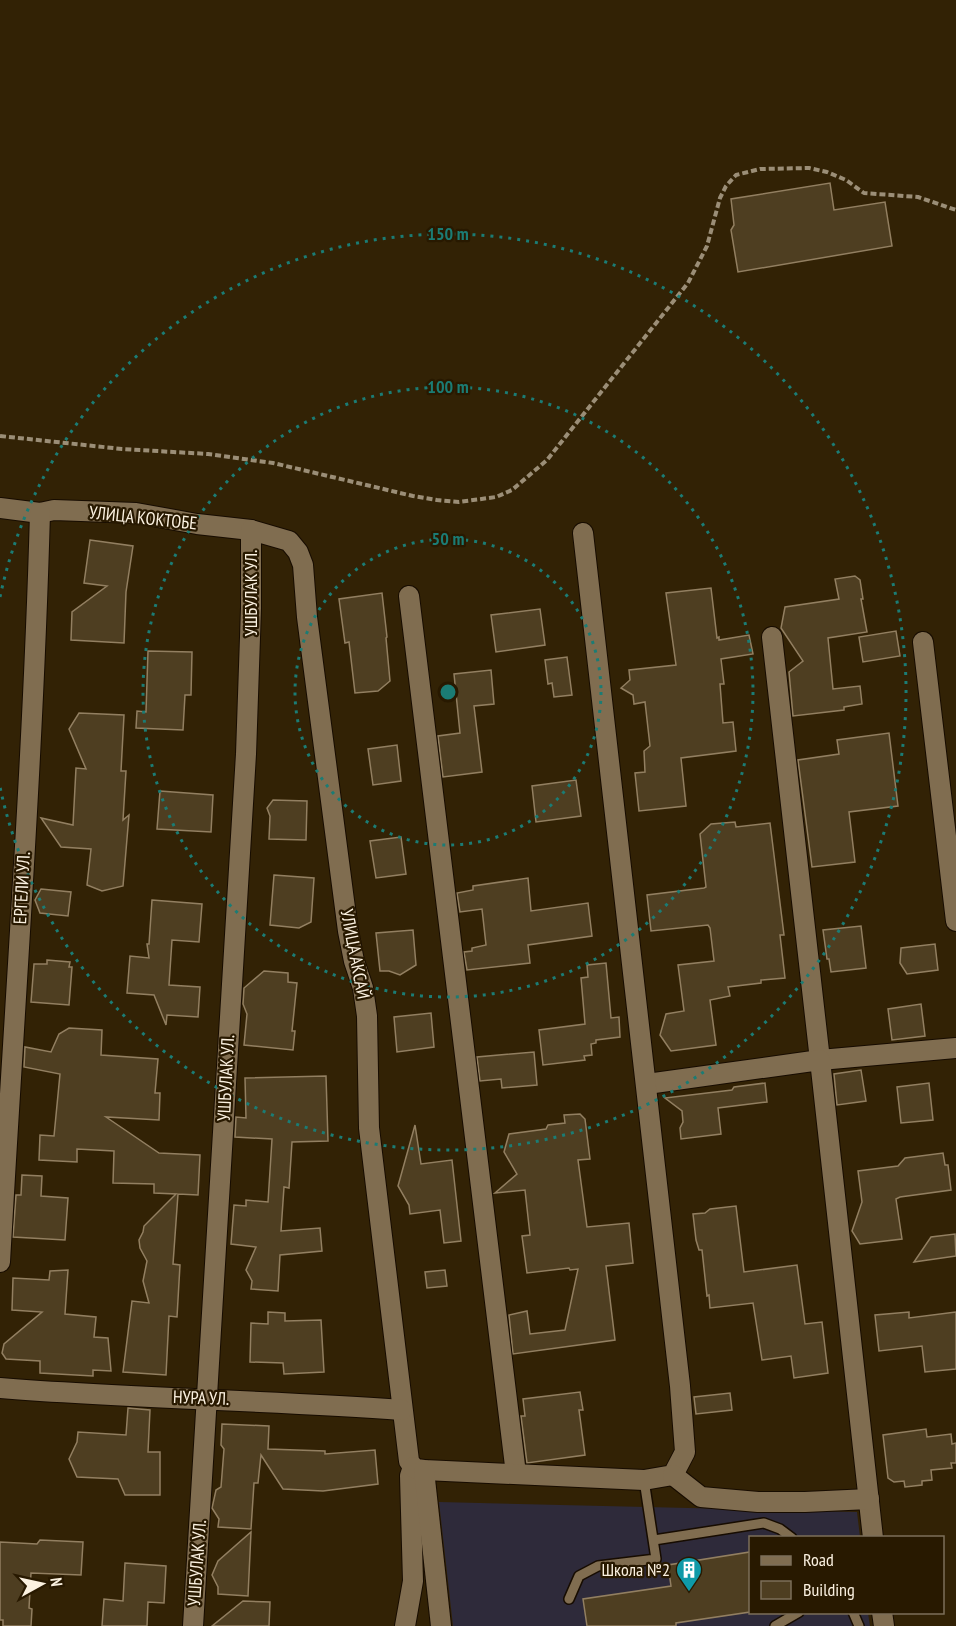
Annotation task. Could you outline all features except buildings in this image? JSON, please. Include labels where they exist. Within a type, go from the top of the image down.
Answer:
[{"type":"street","name":"УЛИЦА КОКТОБЕ","points":[[0,508],[40,513],[54,510],[136,513],[197,524],[251,530]]},
{"type":"street","name":"ЕРГЕЛИ УЛ.","points":[[0,1262],[29,761],[40,513]]},
{"type":"street","name":"УШБУЛАК УЛ.","points":[[193,1626],[246,743],[251,608],[251,530]]},
{"type":"street","name":"УЛИЦА АКСАЙ","points":[[251,530],[289,542],[298,552],[303,565],[307,617],[348,931],[354,961],[363,988],[367,1016],[369,1128],[402,1410],[409,1461],[418,1468]]},
{"type":"street","points":[[583,533],[679,1374],[685,1452],[673,1475]]},
{"type":"street","points":[[409,596],[516,1474]]},
{"type":"street","points":[[772,637],[873,1536]]},
{"type":"street","points":[[923,642],[956,921]]},
{"type":"street","points":[[647,1084],[820,1060],[956,1048]]},
{"type":"street","name":"НУРА УЛ.","points":[[0,1388],[96,1396],[207,1398],[402,1410]]},
{"type":"street","points":[[418,1468],[441,1626]]},
{"type":"street","points":[[405,1626],[413,1581],[410,1540],[410,1476],[418,1468],[644,1480],[673,1475],[701,1497],[758,1502],[869,1499]]},
{"type":"lane","points":[[569,1599],[579,1576],[598,1566],[656,1559],[644,1480]]},
{"type":"lane","points":[[654,1540],[764,1523],[780,1529],[789,1536]]},
{"type":"lane","points":[[775,1626],[796,1614]]},
{"type":"path","points":[[0,436],[122,449],[208,454],[273,463],[437,500],[459,502],[496,497],[512,490],[547,460],[688,283],[707,246],[720,198],[726,186],[736,176],[760,169],[809,168],[846,180],[864,193],[918,197],[956,210]]},
{"type":"shaded area","points":[[439,1502],[857,1512],[860,1536],[749,1536],[749,1614],[868,1614],[870,1626],[453,1626]]},
{"type":"place","name":"Школа №2","points":[[689,1593]]}]
